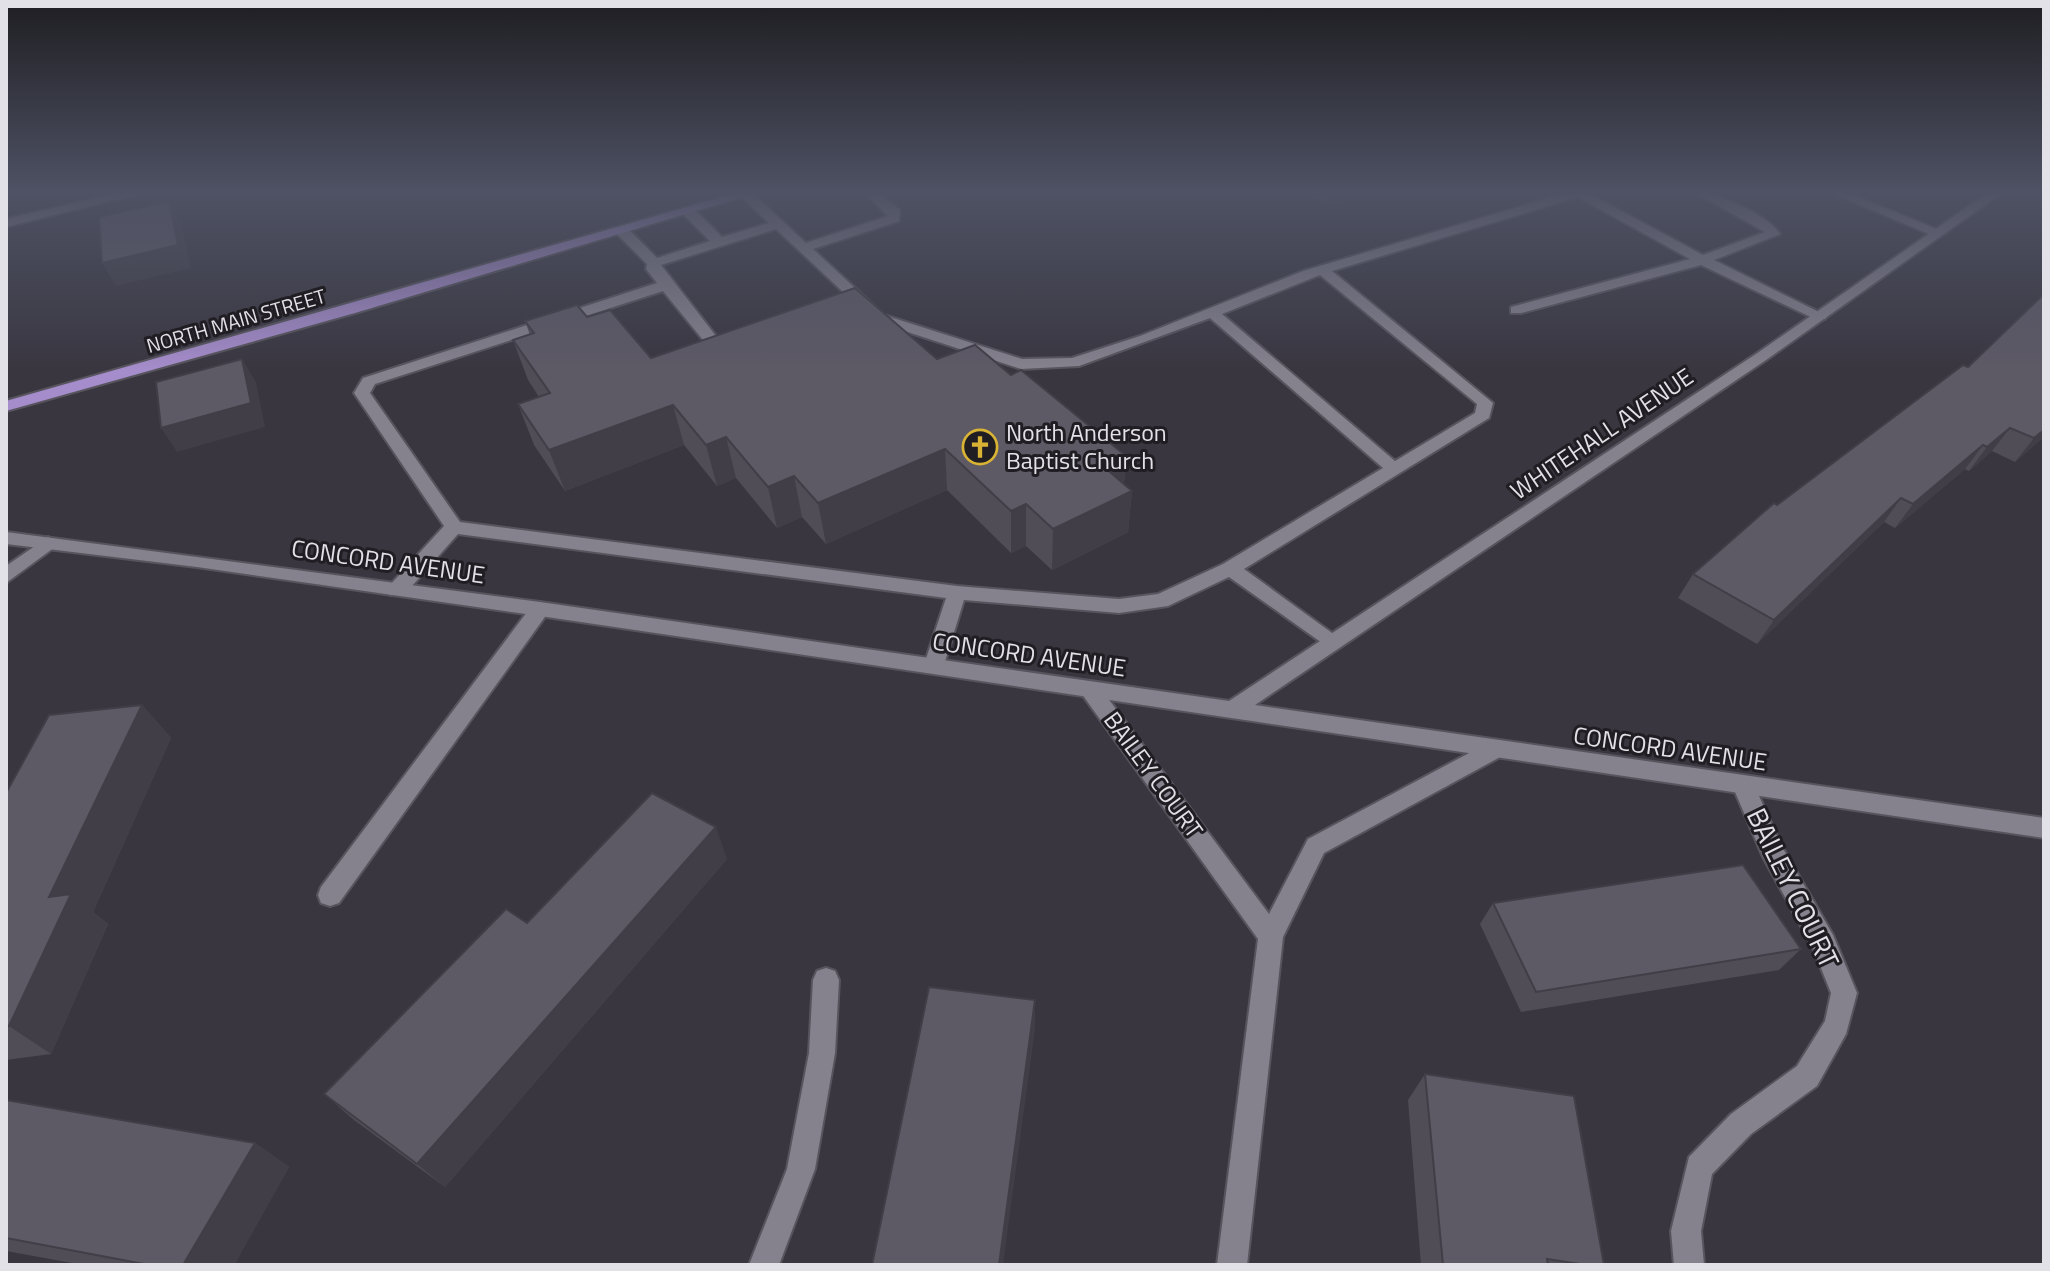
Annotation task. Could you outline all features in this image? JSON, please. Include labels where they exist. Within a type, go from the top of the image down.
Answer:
[{"type":"main road","name":"NORTH MAIN STREET","points":[[6,406],[550,251]]},
{"type":"street","points":[[642,251],[654,263]]},
{"type":"street","points":[[654,263],[688,251]]},
{"type":"street","points":[[807,251],[862,313],[1021,364],[1074,363],[1322,270],[1383,251]]},
{"type":"street","points":[[1686,251],[1820,316]]},
{"type":"street","points":[[1516,310],[1726,251]]},
{"type":"street","name":"WHITEHALL AVENUE","points":[[1230,711],[1913,251]]},
{"type":"street","points":[[654,263],[653,269],[722,354],[737,353]]},
{"type":"street","points":[[666,285],[369,381],[362,393],[454,527],[957,593],[1119,606],[1161,601],[1230,569],[1483,415],[1485,403],[1322,270]]},
{"type":"street","points":[[1211,312],[1394,469]]},
{"type":"street","points":[[397,590],[454,527]]},
{"type":"street","name":"CONCORD AVENUE","points":[[6,538],[540,609],[2044,828]]},
{"type":"street","points":[[6,576],[48,543]]},
{"type":"street","points":[[1230,569],[1332,643]]},
{"type":"street","points":[[933,668],[957,593]]},
{"type":"street","points":[[330,895],[540,609]]},
{"type":"street","name":"BAILEY COURT","points":[[1091,691],[1271,936]]},
{"type":"street","points":[[1232,1265],[1271,936],[1316,846],[1494,750]]},
{"type":"street","name":"BAILEY COURT","points":[[1689,1265],[1686,1231],[1699,1167],[1741,1124],[1807,1076],[1837,1025],[1844,993],[1824,943],[1771,850],[1743,785]]},
{"type":"street","points":[[764,1265],[801,1169],[822,1053],[826,980]]},
{"type":"building","points":[[101,251],[151,251],[102,263]]},
{"type":"building","points":[[855,288],[937,359],[975,345],[1011,375],[1021,370],[1126,456],[1103,466],[1132,491],[1053,529],[1026,504],[1011,511],[945,449],[818,503],[794,476],[768,487],[726,437],[706,445],[673,405],[549,450],[518,404],[550,393],[513,340],[534,333],[525,321],[577,305],[587,317],[610,310],[651,358]]},
{"type":"building","points":[[2044,294],[2044,430],[2034,438],[2010,428],[1987,447],[1983,445],[1913,504],[1901,498],[1774,620],[1693,574],[1774,503],[1777,505],[1963,365],[1968,367]]},
{"type":"building","points":[[242,359],[251,403],[161,428],[156,382]]},
{"type":"building","points":[[142,705],[49,897],[71,894],[6,1027],[6,793],[49,715]]},
{"type":"building","points":[[652,793],[716,827],[417,1164],[324,1094],[506,909],[527,923]]},
{"type":"building","points":[[1743,865],[1801,949],[1536,992],[1493,903]]},
{"type":"building","points":[[929,987],[1035,1000],[999,1265],[872,1265]]},
{"type":"building","points":[[1425,1074],[1574,1096],[1604,1265],[1547,1259],[1548,1265],[1443,1265]]},
{"type":"building","points":[[6,1100],[255,1143],[183,1265],[149,1265],[6,1238]]},
{"type":"place","name":"North Anderson Baptist Church","points":[[980,447]]}]
